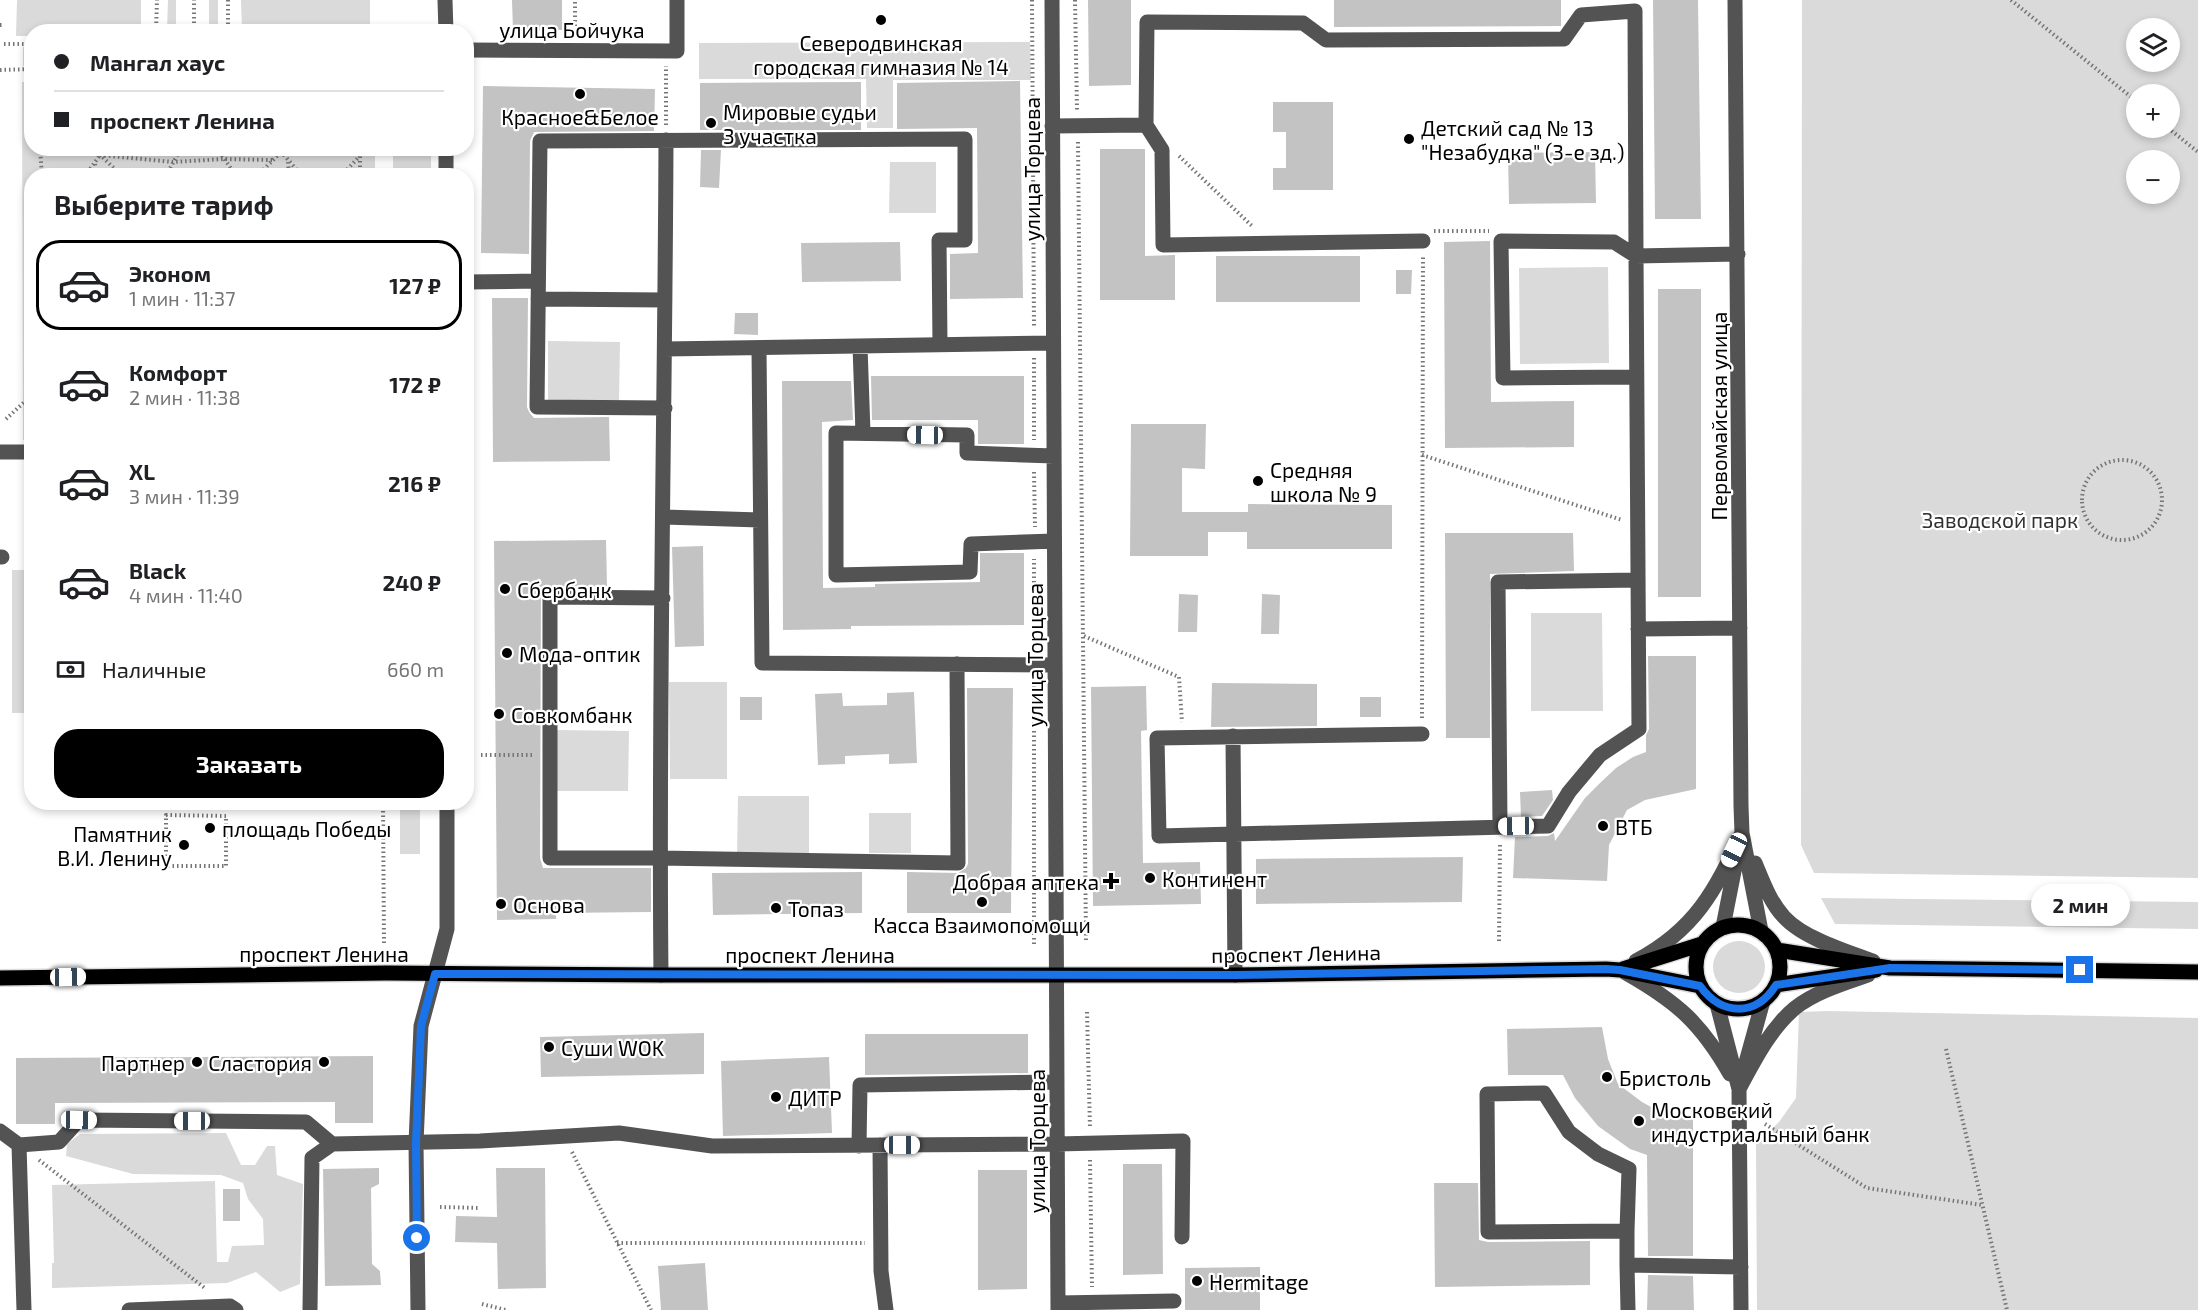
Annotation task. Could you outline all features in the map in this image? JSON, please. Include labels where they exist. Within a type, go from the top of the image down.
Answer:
[{"type":"main road","points":[[1736,924],[1748,925],[1761,931],[1777,950],[1781,967],[1776,985],[1763,1001],[1750,1008],[1738,1009],[1717,1004],[1700,986],[1695,970],[1696,956],[1702,944],[1712,933],[1736,924]]},
{"type":"main road","points":[[1620,970],[1702,944]]},
{"type":"main road","points":[[1777,950],[1890,968],[2198,972]]},
{"type":"main road","points":[[1776,985],[1890,968]]},
{"type":"main road","name":"проспект Ленина","points":[[0,978],[386,973],[1235,975],[1620,970]]},
{"type":"main road","points":[[1620,970],[1700,986]]},
{"type":"street","points":[[446,0],[446,24]]},
{"type":"street","name":"улица Бойчука","points":[[474,50],[677,51],[677,0]]},
{"type":"street","name":"улица Торцева","points":[[1052,0],[1058,1306]]},
{"type":"street","name":"Первомайская улица","points":[[1735,0],[1742,832]]},
{"type":"street","points":[[1422,734],[1157,738],[1158,836],[1548,826],[1569,792],[1600,755],[1638,729],[1635,11],[1581,15],[1564,39],[1326,40],[1303,23],[1147,22],[1146,125],[1162,150],[1163,245],[1423,241]]},
{"type":"street","points":[[1052,126],[1146,125]]},
{"type":"street","points":[[665,408],[537,407],[540,141],[965,139],[965,240],[939,240],[940,345]]},
{"type":"street","points":[[661,975],[659,858],[666,140]]},
{"type":"street","points":[[1636,376],[1503,378],[1501,242],[1614,242],[1636,256],[1738,254]]},
{"type":"street","points":[[474,282],[538,281]]},
{"type":"street","points":[[538,299],[665,300]]},
{"type":"street","points":[[665,349],[1053,343]]},
{"type":"street","points":[[860,346],[863,434]]},
{"type":"street","points":[[759,348],[762,663],[1055,665]]},
{"type":"street","points":[[1054,456],[967,453],[967,435],[836,433],[836,575],[970,572],[971,544],[1054,541]]},
{"type":"street","points":[[0,452],[24,452]]},
{"type":"street","points":[[663,518],[760,520]]},
{"type":"street","points":[[1500,826],[1498,582],[1637,580]]},
{"type":"street","points":[[663,598],[550,597],[550,858],[958,863],[957,664]]},
{"type":"street","points":[[1638,629],[1740,628]]},
{"type":"street","points":[[1233,736],[1235,975]]},
{"type":"street","points":[[418,1310],[416,1143],[421,1026],[447,928],[447,810]]},
{"type":"street","points":[[1723,927],[1742,832]]},
{"type":"street","points":[[1742,832],[1761,931]]},
{"type":"street","points":[[1742,832],[1772,902],[1785,919],[1802,931],[1890,968]]},
{"type":"street","points":[[1620,970],[1648,955],[1694,918],[1712,894],[1742,832]]},
{"type":"street","points":[[1739,1089],[1770,1037],[1796,1008],[1825,992],[1890,968]]},
{"type":"street","points":[[1620,970],[1674,1003],[1695,1021],[1739,1089]]},
{"type":"street","points":[[1739,1089],[1763,1001]]},
{"type":"street","points":[[1717,1004],[1739,1089],[1741,1310]]},
{"type":"street","points":[[860,1146],[860,1085],[1057,1082]]},
{"type":"street","points":[[1627,1231],[1488,1233],[1487,1094],[1544,1093],[1569,1132],[1598,1154],[1629,1169],[1628,1310]]},
{"type":"street","points":[[0,1131],[19,1145],[59,1142],[79,1120],[306,1122],[332,1144]]},
{"type":"street","points":[[310,1310],[312,1158],[332,1144],[416,1143],[619,1133],[712,1146],[1183,1141],[1182,1237]]},
{"type":"street","points":[[19,1145],[24,1310]]},
{"type":"street","points":[[880,1145],[881,1271],[886,1310]]},
{"type":"street","points":[[1627,1265],[1741,1267]]},
{"type":"street","points":[[1058,1306],[1174,1301]]},
{"type":"street","points":[[129,1310],[233,1308]]},
{"type":"path","points":[[156,24],[157,0]]},
{"type":"path","points":[[194,0],[194,24]]},
{"type":"path","points":[[228,0],[228,24]]},
{"type":"path","points":[[1075,0],[1086,941]]},
{"type":"path","points":[[2011,0],[2126,93]]},
{"type":"path","points":[[4,44],[24,44]]},
{"type":"path","points":[[666,66],[666,140]]},
{"type":"path","points":[[0,70],[24,69]]},
{"type":"path","points":[[2180,138],[2198,152]]},
{"type":"path","points":[[1171,148],[1270,243]]},
{"type":"path","points":[[92,168],[99,156]]},
{"type":"path","points":[[101,156],[114,168]]},
{"type":"path","points":[[110,156],[173,162],[224,159],[272,160]]},
{"type":"path","points":[[170,168],[176,156]]},
{"type":"path","points":[[222,156],[230,168]]},
{"type":"path","points":[[264,168],[276,156]]},
{"type":"path","points":[[286,156],[295,168]]},
{"type":"path","points":[[349,168],[360,157]]},
{"type":"path","points":[[360,157],[360,168]]},
{"type":"path","points":[[288,161],[288,168]]},
{"type":"path","points":[[95,164],[95,168]]},
{"type":"path","points":[[1422,734],[1423,241],[1434,231],[1489,231],[1501,242]]},
{"type":"path","points":[[6,419],[24,402]]},
{"type":"path","points":[[1422,455],[1637,524]]},
{"type":"path","points":[[2116,460],[2137,462],[2146,467],[2154,474],[2163,493],[2163,504],[2155,524],[2139,537],[2128,540],[2118,540],[2098,533],[2085,516],[2082,506],[2084,485],[2089,476],[2106,463],[2116,460]]},
{"type":"path","points":[[1084,635],[1179,677],[1183,737]]},
{"type":"path","points":[[481,755],[550,756]]},
{"type":"path","points":[[383,810],[384,943]]},
{"type":"path","points":[[166,815],[226,816],[226,866],[166,866],[166,815]]},
{"type":"path","points":[[1499,941],[1500,826]]},
{"type":"path","points":[[1946,1049],[2007,1310]]},
{"type":"path","points":[[1765,1124],[1867,1188],[1982,1205]]},
{"type":"path","points":[[564,1136],[651,1310]]},
{"type":"path","points":[[19,1145],[233,1308]]},
{"type":"path","points":[[440,1207],[480,1209]]},
{"type":"path","points":[[617,1243],[880,1243]]},
{"type":"path","points":[[482,1304],[506,1310]]},
{"type":"green space","points":[[17,0],[141,0],[141,24],[24,24],[24,36],[16,36]]},
{"type":"green space","points":[[168,0],[176,0],[176,24],[167,24]]},
{"type":"green space","points":[[209,0],[218,0],[218,24],[209,24]]},
{"type":"green space","points":[[241,0],[370,0],[370,24],[242,24]]},
{"type":"green space","name":"Заводской парк","points":[[1802,0],[2198,0],[2198,878],[1814,873],[1801,845]]},
{"type":"green space","points":[[1030,42],[1031,80],[893,80],[893,128],[867,128],[866,79],[699,79],[699,43]]},
{"type":"green space","points":[[22,82],[24,82],[24,156],[375,156],[375,168],[24,168],[23,440]]},
{"type":"green space","points":[[393,156],[431,156],[431,168],[393,168]]},
{"type":"green space","points":[[890,162],[936,162],[936,213],[889,213]]},
{"type":"green space","points":[[1608,267],[1609,363],[1520,364],[1519,268]]},
{"type":"green space","points":[[548,341],[620,342],[619,402],[548,402]]},
{"type":"green space","points":[[12,570],[24,570],[24,713],[12,713]]},
{"type":"green space","points":[[1531,613],[1602,613],[1603,711],[1531,711]]},
{"type":"green space","points":[[669,682],[727,682],[727,779],[670,779]]},
{"type":"green space","points":[[557,730],[629,731],[628,791],[557,791]]},
{"type":"green space","points":[[738,796],[809,796],[809,857],[737,857]]},
{"type":"green space","points":[[400,810],[420,810],[420,854],[400,854]]},
{"type":"green space","points":[[869,813],[911,813],[911,853],[869,853]]},
{"type":"green space","points":[[1821,898],[2198,902],[2198,929],[1835,924]]},
{"type":"green space","points":[[1734,941],[1744,941],[1754,945],[1761,952],[1765,967],[1761,982],[1754,989],[1744,993],[1734,993],[1724,989],[1717,982],[1713,972],[1713,962],[1717,952],[1724,945]]},
{"type":"green space","points":[[1799,1012],[2198,1018],[2198,1310],[1757,1310],[1756,1144],[1779,1122],[1796,1098]]},
{"type":"green space","points":[[226,1133],[241,1165],[255,1165],[267,1146],[275,1146],[277,1175],[303,1184],[300,1284],[280,1292],[256,1272],[227,1283],[52,1288],[52,1263],[54,1263],[52,1185],[215,1181],[217,1262],[228,1262],[232,1246],[264,1245],[263,1219],[248,1199],[243,1183],[221,1175],[133,1174],[66,1156],[67,1144],[80,1134]]},
{"type":"building","points":[[512,0],[562,0],[562,30],[513,31]]},
{"type":"building","points":[[1088,0],[1131,0],[1131,85],[1089,86]]},
{"type":"building","points":[[1334,0],[1561,0],[1561,26],[1334,27]]},
{"type":"building","points":[[1653,0],[1698,0],[1701,219],[1655,219]]},
{"type":"building","points":[[1020,81],[1023,298],[950,299],[950,254],[978,253],[977,128],[897,129],[897,83]]},
{"type":"building","points":[[861,82],[861,130],[700,130],[700,83]]},
{"type":"building","points":[[483,86],[655,89],[654,131],[534,132],[530,141],[529,254],[481,253]]},
{"type":"building","points":[[1273,102],[1333,102],[1333,190],[1273,190],[1273,168],[1286,168],[1286,132],[1273,132]]},
{"type":"building","points":[[1100,149],[1145,149],[1145,256],[1175,255],[1175,300],[1100,300]]},
{"type":"building","points":[[701,150],[721,150],[719,188],[700,187]]},
{"type":"building","points":[[1595,152],[1596,203],[1509,204],[1508,153]]},
{"type":"building","points":[[1490,241],[1491,402],[1574,401],[1574,447],[1445,448],[1444,242]]},
{"type":"building","points":[[900,242],[901,281],[802,282],[801,243]]},
{"type":"building","points":[[1216,256],[1360,256],[1360,302],[1216,302]]},
{"type":"building","points":[[1396,270],[1412,270],[1411,294],[1396,294]]},
{"type":"building","points":[[1658,289],[1701,289],[1701,597],[1658,597]]},
{"type":"building","points":[[492,298],[528,298],[527,407],[529,412],[534,418],[609,417],[610,461],[493,462]]},
{"type":"building","points":[[735,313],[758,313],[758,335],[734,334]]},
{"type":"building","points":[[871,376],[1024,376],[1024,444],[978,444],[978,420],[872,420]]},
{"type":"building","points":[[782,381],[851,381],[853,420],[822,422],[823,588],[875,587],[875,584],[980,582],[980,553],[1024,553],[1024,625],[851,626],[851,629],[783,630]]},
{"type":"building","points":[[1131,424],[1206,424],[1205,469],[1182,468],[1182,512],[1248,512],[1248,504],[1392,505],[1392,549],[1247,549],[1247,532],[1208,532],[1208,556],[1130,556]]},
{"type":"building","points":[[1445,533],[1573,533],[1574,571],[1490,574],[1490,738],[1446,738]]},
{"type":"building","points":[[606,540],[607,586],[541,587],[540,858],[543,868],[651,868],[651,912],[556,913],[556,919],[497,920],[494,541]]},
{"type":"building","points":[[703,546],[704,646],[675,647],[672,547]]},
{"type":"building","points":[[1179,594],[1198,595],[1197,632],[1178,632]]},
{"type":"building","points":[[1262,594],[1280,595],[1279,634],[1261,634]]},
{"type":"building","points":[[1648,656],[1696,656],[1696,789],[1645,800],[1627,810],[1609,845],[1607,881],[1513,878],[1515,837],[1548,836],[1554,833],[1555,841],[1585,798],[1599,784],[1616,768],[1646,752],[1646,735],[1649,729]]},
{"type":"building","points":[[1212,683],[1317,684],[1317,726],[1211,727]]},
{"type":"building","points":[[1146,686],[1147,730],[1141,731],[1143,863],[1200,862],[1201,904],[1093,906],[1091,687]]},
{"type":"building","points":[[967,688],[1013,688],[1011,913],[907,913],[907,872],[958,873],[968,864]]},
{"type":"building","points":[[914,692],[917,763],[889,764],[889,754],[845,756],[845,764],[818,765],[815,694],[842,693],[843,706],[887,705],[887,693]]},
{"type":"building","points":[[740,697],[762,697],[762,720],[740,720]]},
{"type":"building","points":[[1360,697],[1381,697],[1381,717],[1360,717]]},
{"type":"building","points":[[1552,790],[1553,800],[1542,816],[1521,817],[1520,792]]},
{"type":"building","points":[[1463,857],[1462,902],[1256,904],[1256,859]]},
{"type":"building","points":[[862,872],[862,913],[713,915],[712,873]]},
{"type":"building","points":[[1602,1027],[1608,1059],[1618,1084],[1642,1102],[1662,1113],[1693,1117],[1693,1256],[1648,1256],[1647,1155],[1630,1149],[1598,1126],[1575,1098],[1563,1075],[1508,1075],[1507,1029]]},
{"type":"building","points":[[704,1033],[704,1074],[541,1077],[540,1037]]},
{"type":"building","points":[[865,1034],[1028,1034],[1028,1073],[865,1075]]},
{"type":"building","points":[[373,1056],[373,1123],[335,1123],[335,1102],[55,1103],[55,1124],[16,1124],[16,1058]]},
{"type":"building","name":"ДИТР","points":[[829,1057],[832,1133],[723,1136],[721,1061]]},
{"type":"building","points":[[1123,1164],[1162,1164],[1163,1274],[1123,1275]]},
{"type":"building","points":[[379,1168],[379,1184],[371,1188],[372,1264],[380,1271],[381,1285],[325,1286],[323,1169]]},
{"type":"building","points":[[496,1168],[545,1168],[546,1288],[498,1289],[497,1243],[455,1242],[456,1216],[497,1217]]},
{"type":"building","points":[[978,1170],[1027,1170],[1027,1289],[978,1290]]},
{"type":"building","points":[[1434,1183],[1478,1183],[1479,1240],[1488,1242],[1590,1241],[1590,1285],[1435,1287]]},
{"type":"building","points":[[223,1189],[240,1189],[240,1221],[223,1221]]},
{"type":"building","points":[[705,1263],[708,1310],[661,1310],[658,1266]]},
{"type":"building","points":[[1260,1267],[1260,1310],[1185,1310],[1185,1268]]},
{"type":"building","points":[[1648,1275],[1693,1276],[1694,1310],[1647,1310]]},
{"type":"place","name":"Северодвинская городская гимназия № 14","points":[[881,20]]},
{"type":"place","name":"Красное&Белое","points":[[580,94]]},
{"type":"place","name":"Мировые судьи 3 участка","points":[[711,123]]},
{"type":"place","name":"Детский сад № 13 \"Незабудка\" (3-е зд.)","points":[[1409,139]]},
{"type":"place","name":"Средняя школа № 9","points":[[1258,481]]},
{"type":"place","name":"Сбербанк","points":[[505,589]]},
{"type":"place","name":"Мода-оптик","points":[[507,653]]},
{"type":"place","name":"Совкомбанк","points":[[499,714]]},
{"type":"place","name":"ВТБ","points":[[1603,826]]},
{"type":"place","name":"площадь Победы","points":[[210,828]]},
{"type":"place","name":"Памятник В.И. Ленину","points":[[184,845]]},
{"type":"place","name":"Континент","points":[[1150,878]]},
{"type":"place","name":"Добрая аптека","points":[[1111,881]]},
{"type":"place","name":"Касса Взаимопомощи","points":[[982,902]]},
{"type":"place","name":"Основа","points":[[501,904]]},
{"type":"place","name":"Топаз","points":[[776,908]]},
{"type":"place","name":"Суши WOK","points":[[549,1047]]},
{"type":"place","name":"Партнер","points":[[197,1062]]},
{"type":"place","name":"Сластория","points":[[324,1062]]},
{"type":"place","name":"Бристоль","points":[[1607,1077]]},
{"type":"place","name":"ДИТР","points":[[776,1097]]},
{"type":"place","name":"Московский индустриальный банк","points":[[1639,1121]]},
{"type":"place","name":"Hermitage","points":[[1197,1281]]},
{"type":"route","points":[[417,1238],[416,1143],[421,1026],[435,974],[1235,975],[1606,969],[1700,986],[1717,1004],[1738,1009],[1750,1008],[1763,1001],[1772,993],[1776,985],[1890,968],[2080,970]]}]
